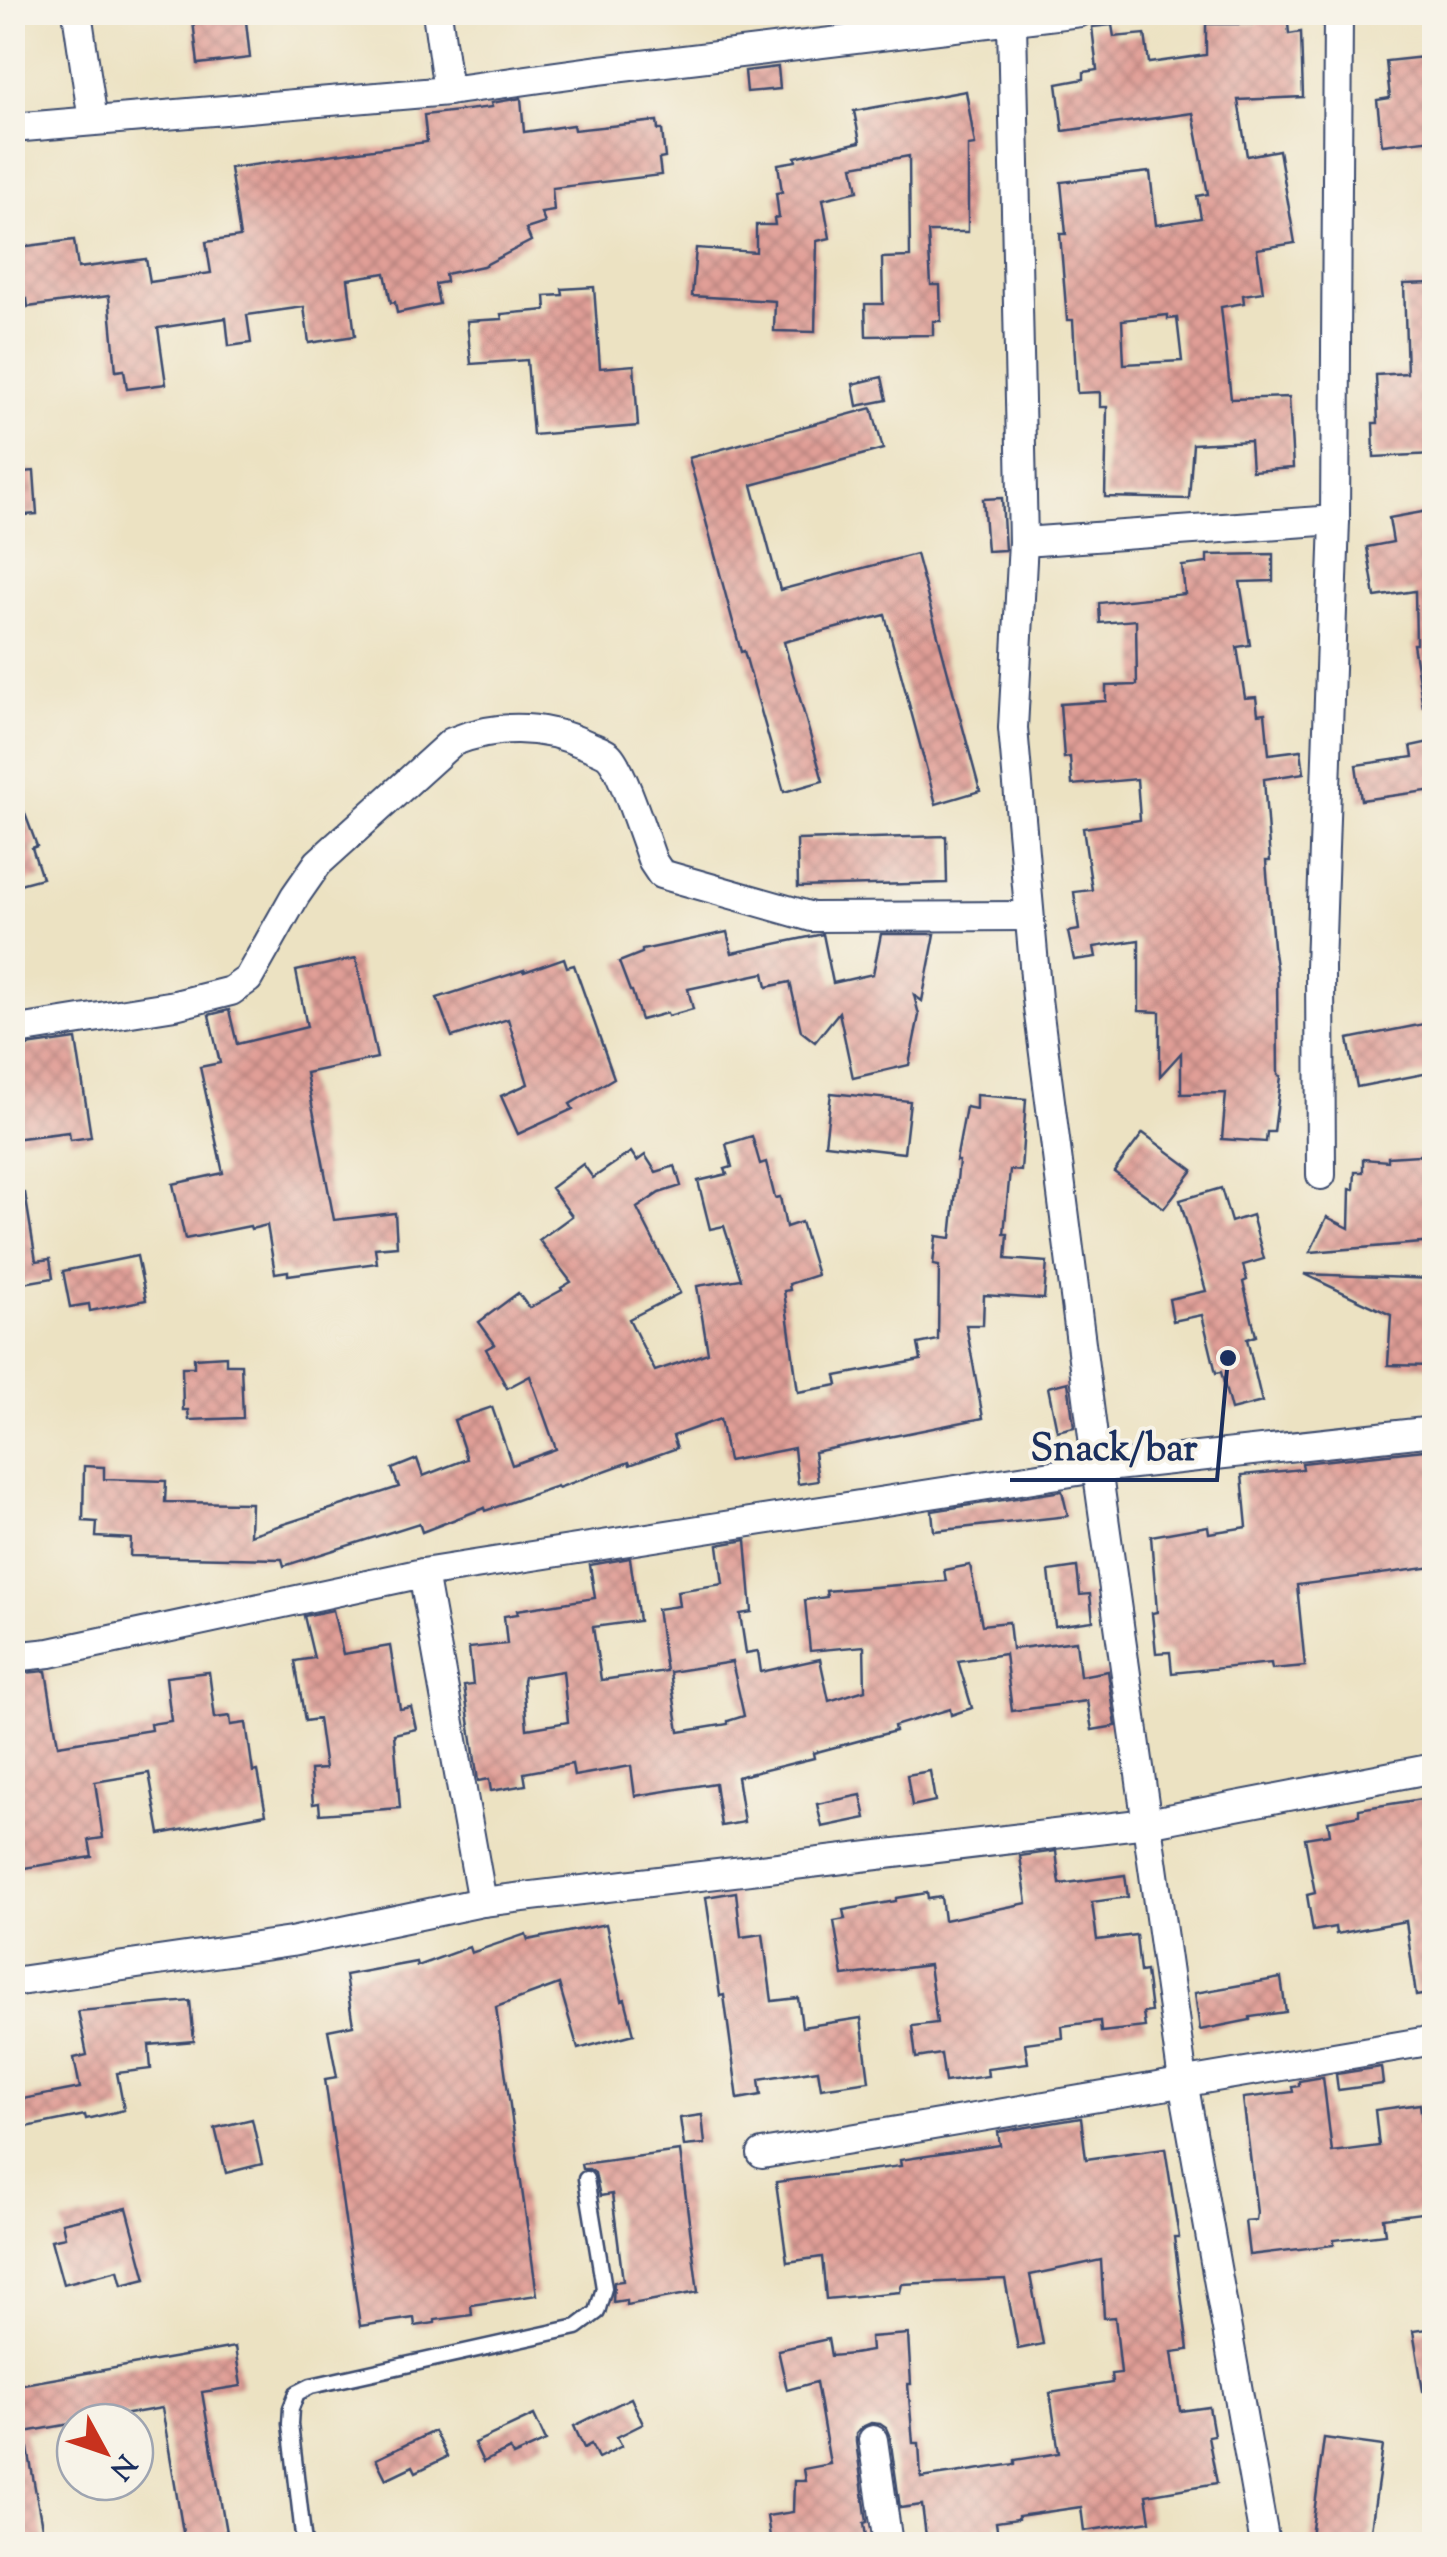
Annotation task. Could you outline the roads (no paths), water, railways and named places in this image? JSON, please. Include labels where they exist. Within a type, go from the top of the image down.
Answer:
[{"type":"street","points":[[77,12],[93,121]]},
{"type":"street","points":[[437,12],[448,91]]},
{"type":"street","points":[[12,128],[448,91],[1080,12]]},
{"type":"street","points":[[1321,1175],[1320,967],[1335,520],[1338,12]]},
{"type":"street","points":[[1012,22],[1023,542],[1013,728],[1037,998],[1097,1468],[1183,2082],[1265,2544]]},
{"type":"street","points":[[1023,542],[1335,520]]},
{"type":"street","points":[[12,1032],[175,1005],[231,991],[248,980],[295,896],[318,864],[452,742],[477,732],[535,728],[568,737],[608,755],[661,874],[812,916],[1029,916]]},
{"type":"street","points":[[12,1657],[50,1654],[424,1574],[1097,1468],[1434,1431]]},
{"type":"street","points":[[424,1574],[482,1902]]},
{"type":"street","points":[[12,1982],[291,1942],[482,1902],[1146,1823],[1434,1768]]},
{"type":"street","points":[[762,2154],[1434,2040]]},
{"type":"street","points":[[873,2440],[888,2544]]},
{"type":"lane","points":[[304,2544],[290,2424],[297,2393],[311,2386],[577,2327],[597,2312],[604,2288],[586,2179]]},
{"type":"place","name":"Snack/bar","points":[[1228,1358]]}]
